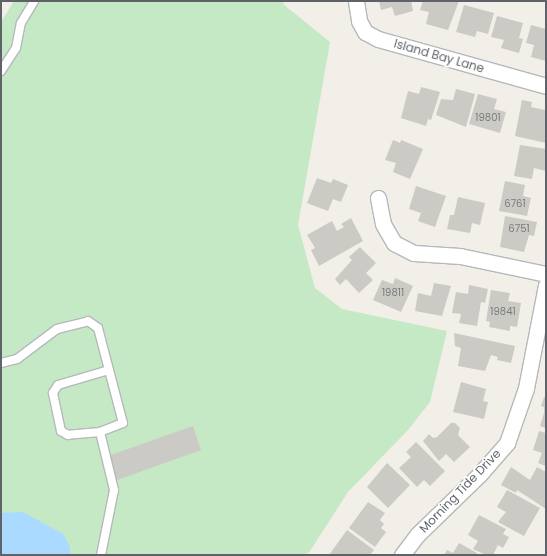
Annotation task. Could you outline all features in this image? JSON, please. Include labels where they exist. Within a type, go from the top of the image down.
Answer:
[{"type":"street","name":"Island Bay Lane","points":[[356,1],[359,21],[365,32],[378,39],[546,86]]},
{"type":"street","points":[[378,198],[383,224],[394,243],[414,253],[460,256],[546,274]]},
{"type":"street","name":"Morning Tide Drive","points":[[402,555],[417,535],[479,475],[507,443],[526,388],[546,285]]},
{"type":"lane","points":[[1,71],[16,48],[21,24],[34,1]]},
{"type":"lane","points":[[1,364],[17,359],[56,329],[88,321],[98,328],[123,423],[100,432],[68,435],[60,431],[53,393],[58,385],[109,370]]},
{"type":"lane","points":[[100,432],[114,490],[101,555]]},
{"type":"green space","points":[[14,1],[284,1],[283,4],[330,42],[298,225],[315,288],[342,309],[447,331],[430,402],[408,430],[348,492],[310,551],[305,555],[1,555],[1,22]]},
{"type":"water","points":[[23,512],[63,534],[70,547],[70,555],[1,555],[1,513]]},
{"type":"building","points":[[379,1],[411,1],[413,11],[395,16],[392,7],[381,10]]},
{"type":"building","points":[[423,1],[459,1],[448,30],[426,24],[429,12],[420,10]]},
{"type":"building","points":[[464,5],[494,13],[488,34],[477,31],[475,37],[456,32]]},
{"type":"building","points":[[497,16],[523,23],[519,38],[523,39],[519,53],[501,48],[504,40],[491,37]]},
{"type":"building","points":[[531,25],[546,29],[546,61],[531,57],[534,45],[526,43]]},
{"type":"building","points":[[421,87],[440,92],[431,120],[428,119],[426,126],[401,118],[408,91],[419,94]]},
{"type":"building","points":[[456,89],[475,94],[466,127],[436,115],[441,99],[453,100]]},
{"type":"building","points":[[478,94],[497,99],[494,109],[506,112],[500,133],[469,124]]},
{"type":"building","points":[[522,100],[532,102],[531,107],[545,110],[546,143],[515,136]]},
{"type":"building","points":[[393,140],[400,143],[401,140],[423,149],[410,179],[393,172],[396,163],[385,160]]},
{"type":"building","points":[[520,145],[546,149],[546,171],[534,168],[532,179],[514,176]]},
{"type":"building","points":[[317,178],[331,183],[333,179],[348,185],[341,202],[333,199],[328,211],[307,203]]},
{"type":"building","points":[[505,181],[525,185],[523,196],[531,198],[527,216],[499,211]]},
{"type":"building","points":[[416,186],[446,196],[435,227],[418,221],[421,213],[409,209]]},
{"type":"building","points":[[458,197],[485,203],[480,225],[472,223],[470,233],[447,229],[450,215],[454,215]]},
{"type":"building","points":[[505,216],[537,222],[534,236],[529,235],[524,252],[500,247]]},
{"type":"building","points":[[351,218],[363,241],[319,266],[311,250],[315,248],[307,235],[332,221],[337,231],[344,227],[341,224]]},
{"type":"building","points":[[360,247],[376,263],[366,273],[373,280],[359,293],[346,279],[340,285],[335,279],[352,260],[349,257]]},
{"type":"building","points":[[395,278],[413,286],[401,312],[373,300],[382,280],[393,284]]},
{"type":"building","points":[[434,283],[451,286],[442,316],[415,311],[418,293],[431,296]]},
{"type":"building","points":[[469,285],[488,289],[485,303],[481,302],[477,326],[459,323],[461,314],[452,313],[456,292],[468,294]]},
{"type":"building","points":[[491,290],[510,293],[508,301],[521,303],[517,327],[510,326],[510,331],[489,327],[490,322],[486,321]]},
{"type":"building","points":[[454,333],[515,346],[511,363],[497,360],[498,357],[491,355],[485,371],[458,366],[461,348],[455,346]]},
{"type":"building","points":[[461,382],[486,389],[483,401],[488,402],[484,419],[453,412]]},
{"type":"building","points":[[544,397],[546,397],[546,428],[540,426],[544,413],[544,407],[541,406]]},
{"type":"building","points":[[451,423],[455,423],[460,428],[458,435],[470,447],[454,462],[446,454],[439,461],[423,441],[429,434],[433,438],[437,437]]},
{"type":"building","points":[[193,426],[201,450],[117,480],[108,456]]},
{"type":"building","points":[[539,431],[546,433],[546,466],[538,463],[542,453],[533,450]]},
{"type":"building","points":[[416,442],[445,471],[430,486],[424,480],[417,487],[399,468],[411,457],[406,452]]},
{"type":"building","points":[[387,463],[410,485],[388,508],[367,487]]},
{"type":"building","points":[[511,467],[530,480],[537,467],[546,472],[546,509],[517,490],[516,493],[501,485]]},
{"type":"building","points":[[507,490],[540,508],[524,536],[498,522],[506,512],[497,507]]},
{"type":"building","points":[[368,502],[385,513],[380,520],[384,524],[381,528],[386,532],[375,547],[349,528]]},
{"type":"building","points":[[479,515],[506,529],[503,534],[509,537],[503,548],[498,545],[493,555],[486,555],[473,549],[478,541],[468,535]]},
{"type":"building","points":[[347,530],[374,550],[370,555],[329,555]]},
{"type":"building","points":[[459,543],[477,553],[476,555],[444,555],[447,550],[453,553]]}]
